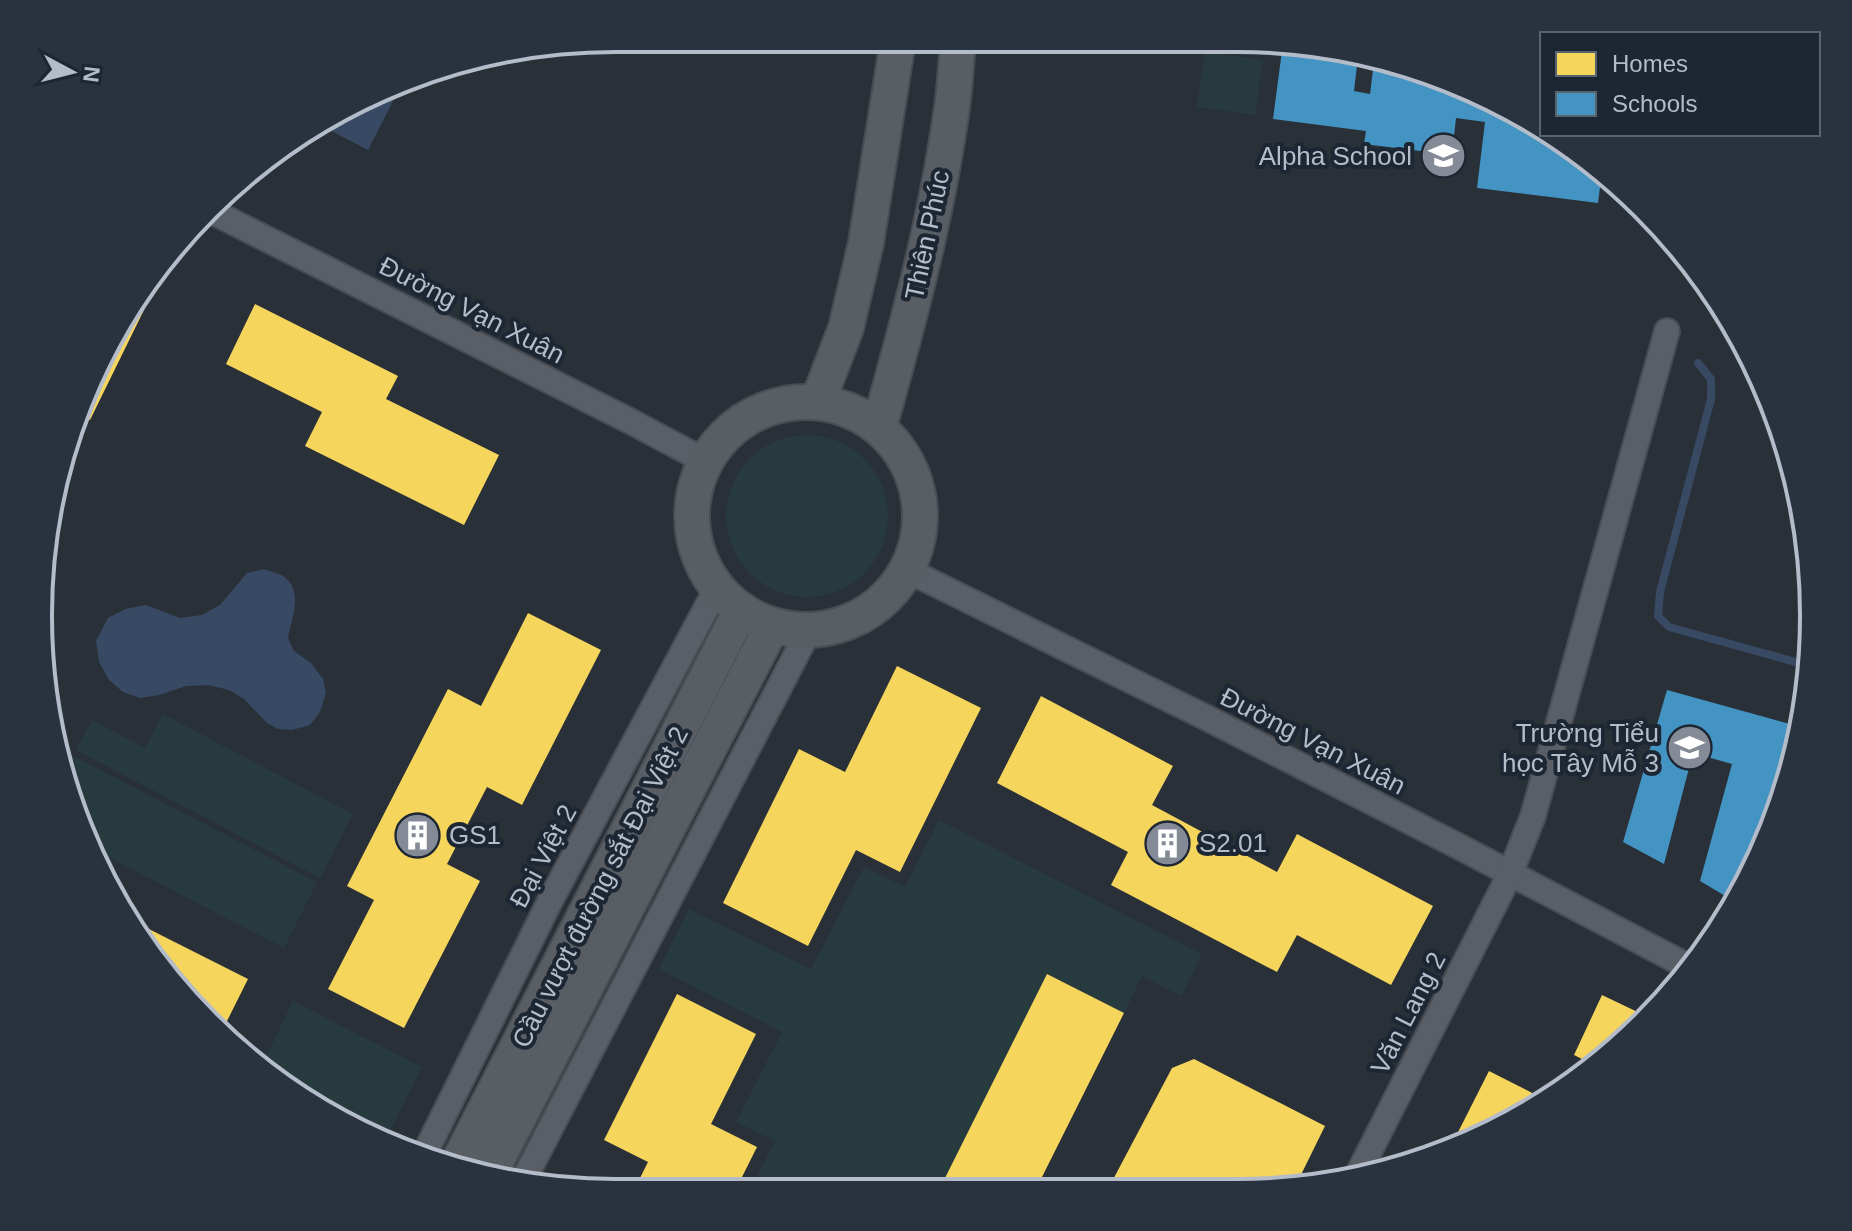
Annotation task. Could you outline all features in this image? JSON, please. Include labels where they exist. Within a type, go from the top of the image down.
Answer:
[{"type":"street","points":[[818,401],[846,328],[866,243],[896,52]]},
{"type":"street","name":"Thiên Phúc","points":[[879,427],[926,246],[952,114],[957,52]]},
{"type":"street","name":"Đường Vạn Xuân","points":[[219,215],[705,461]]},
{"type":"street","name":"Văn Lang 2","points":[[1363,1164],[1510,874],[1533,816],[1667,331]]},
{"type":"street","points":[[818,401],[861,414],[879,427],[895,443],[916,483],[920,527],[907,570],[878,605],[860,618],[839,626],[795,630],[772,626],[751,617],[729,599],[705,570],[696,549],[692,504],[705,461],[734,426],[774,405],[818,401]]},
{"type":"street","name":"Đường Vạn Xuân","points":[[907,570],[1207,718],[1681,963]]},
{"type":"street","name":"Cầu vượt đường sắt Đại Việt 2","points":[[461,1157],[697,697],[729,599]]},
{"type":"street","name":"Đại Việt 2","points":[[428,1147],[549,903],[729,599]]},
{"type":"street","name":"Cầu vượt đường sắt Đại Việt 2","points":[[494,1165],[772,626]]},
{"type":"street","points":[[528,1172],[809,630]]},
{"type":"green space","points":[[1205,52],[1263,60],[1255,115],[1197,107]]},
{"type":"green space","points":[[807,435],[838,441],[864,459],[882,485],[888,516],[882,547],[864,573],[838,591],[807,597],[776,591],[750,573],[732,547],[726,516],[732,485],[750,459],[776,441]]},
{"type":"green space","points":[[163,714],[353,814],[320,878],[76,750],[92,720],[145,748]]},
{"type":"green space","points":[[69,754],[317,882],[284,948],[106,856],[82,797]]},
{"type":"green space","points":[[939,820],[1202,954],[1181,996],[1142,976],[1124,1013],[1047,974],[944,1179],[756,1179],[775,1141],[736,1122],[782,1032],[659,969],[689,909],[811,969],[864,867],[905,887]]},
{"type":"green space","points":[[293,1001],[422,1067],[390,1131],[334,1104],[266,1058]]},
{"type":"water","points":[[395,97],[368,150],[329,130]]},
{"type":"water","points":[[264,569],[290,582],[295,606],[288,638],[294,651],[311,663],[323,679],[326,693],[320,712],[310,725],[292,730],[278,729],[267,723],[244,699],[229,690],[209,685],[186,686],[140,698],[123,692],[109,680],[99,662],[96,641],[108,618],[125,609],[146,605],[180,618],[202,615],[220,605],[247,573]]},
{"type":"building: Homes","points":[[150,298],[90,420],[88,419],[110,366]]},
{"type":"building: Homes","points":[[255,304],[398,376],[386,399],[499,455],[464,525],[305,446],[322,412],[226,364]]},
{"type":"building: Homes","name":"GS1","points":[[528,613],[601,650],[522,805],[487,787],[447,864],[480,881],[404,1028],[328,989],[374,900],[347,886],[448,689],[481,706]]},
{"type":"building: Homes","points":[[897,666],[981,708],[900,872],[856,850],[808,946],[723,903],[799,749],[845,772]]},
{"type":"building: Homes","name":"S2.01","points":[[1041,696],[1173,766],[1152,805],[1277,872],[1297,834],[1433,906],[1391,985],[1297,935],[1277,972],[1111,885],[1128,852],[997,783]]},
{"type":"building: Homes","points":[[146,928],[248,979],[226,1023],[168,959]]},
{"type":"building: Homes","points":[[1047,974],[1124,1013],[1041,1179],[944,1179]]},
{"type":"building: Homes","points":[[677,994],[756,1034],[711,1124],[757,1147],[741,1179],[640,1179],[648,1162],[604,1140]]},
{"type":"building: Homes","points":[[1602,995],[1637,1012],[1584,1060],[1574,1055]]},
{"type":"building: Homes","points":[[1194,1059],[1325,1126],[1301,1175],[1236,1179],[1113,1179],[1172,1068]]},
{"type":"building: Homes","points":[[1489,1071],[1534,1094],[1486,1121],[1457,1134]]},
{"type":"building: Schools","points":[[1282,54],[1357,65],[1354,91],[1370,94],[1373,69],[1382,71],[1452,95],[1518,127],[1580,168],[1600,185],[1598,203],[1477,188],[1485,122],[1456,118],[1452,155],[1364,144],[1366,131],[1273,119]]},
{"type":"building: Schools","points":[[1667,690],[1789,724],[1767,806],[1725,896],[1700,881],[1732,764],[1693,753],[1664,864],[1623,842]]},
{"type":"waterway","points":[[1698,363],[1711,379],[1711,399],[1660,592],[1658,616],[1669,627],[1798,663]]},
{"type":"place","name":"Alpha School","points":[[1443,156]]},
{"type":"place","name":"Trường Tiểu học Tây Mỗ 3","points":[[1690,748]]},
{"type":"place","name":"GS1","points":[[418,835]]},
{"type":"place","name":"S2.01","points":[[1168,843]]}]
